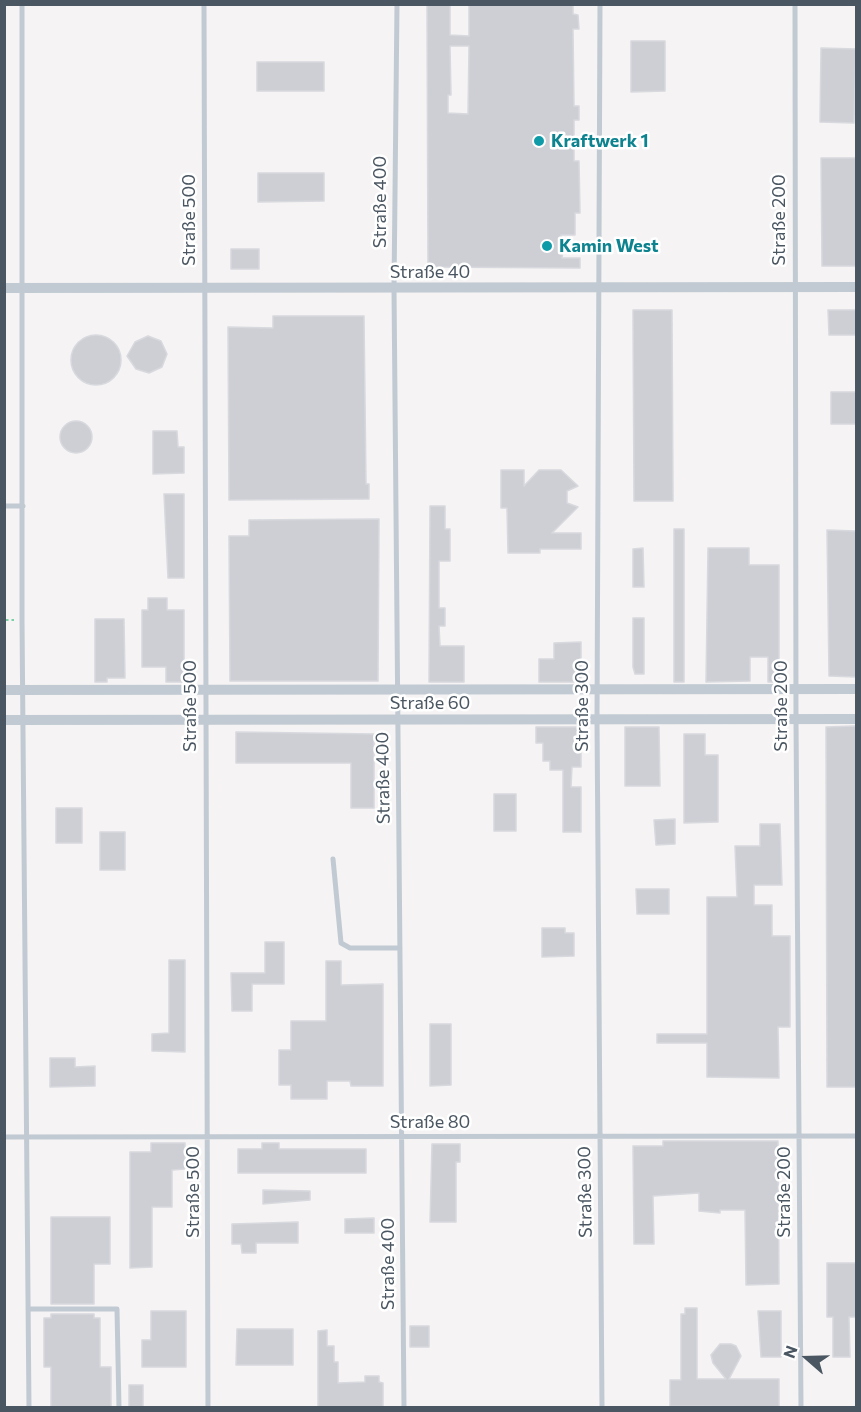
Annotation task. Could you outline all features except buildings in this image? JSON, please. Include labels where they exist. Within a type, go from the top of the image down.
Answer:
[{"type":"street","name":"Straße 40","points":[[4,288],[856,287]]},
{"type":"street","points":[[4,690],[856,689]]},
{"type":"street","name":"Straße 60","points":[[4,720],[856,719]]},
{"type":"lane","points":[[22,4],[23,720],[29,1407]]},
{"type":"lane","name":"Straße 500","points":[[204,4],[208,1407]]},
{"type":"lane","name":"Straße 400","points":[[397,4],[394,288],[404,1407]]},
{"type":"lane","name":"Straße 300","points":[[600,4],[597,719],[602,1407]]},
{"type":"lane","name":"Straße 200","points":[[795,4],[794,287],[801,1407]]},
{"type":"lane","points":[[4,506],[23,506]]},
{"type":"lane","points":[[333,859],[341,943],[350,948],[400,948]]},
{"type":"lane","name":"Straße 80","points":[[4,1137],[856,1136]]},
{"type":"lane","points":[[28,1309],[117,1309],[119,1407]]},
{"type":"place","name":"Kraftwerk 1","points":[[539,141]]},
{"type":"place","name":"Kamin West","points":[[547,246]]}]
